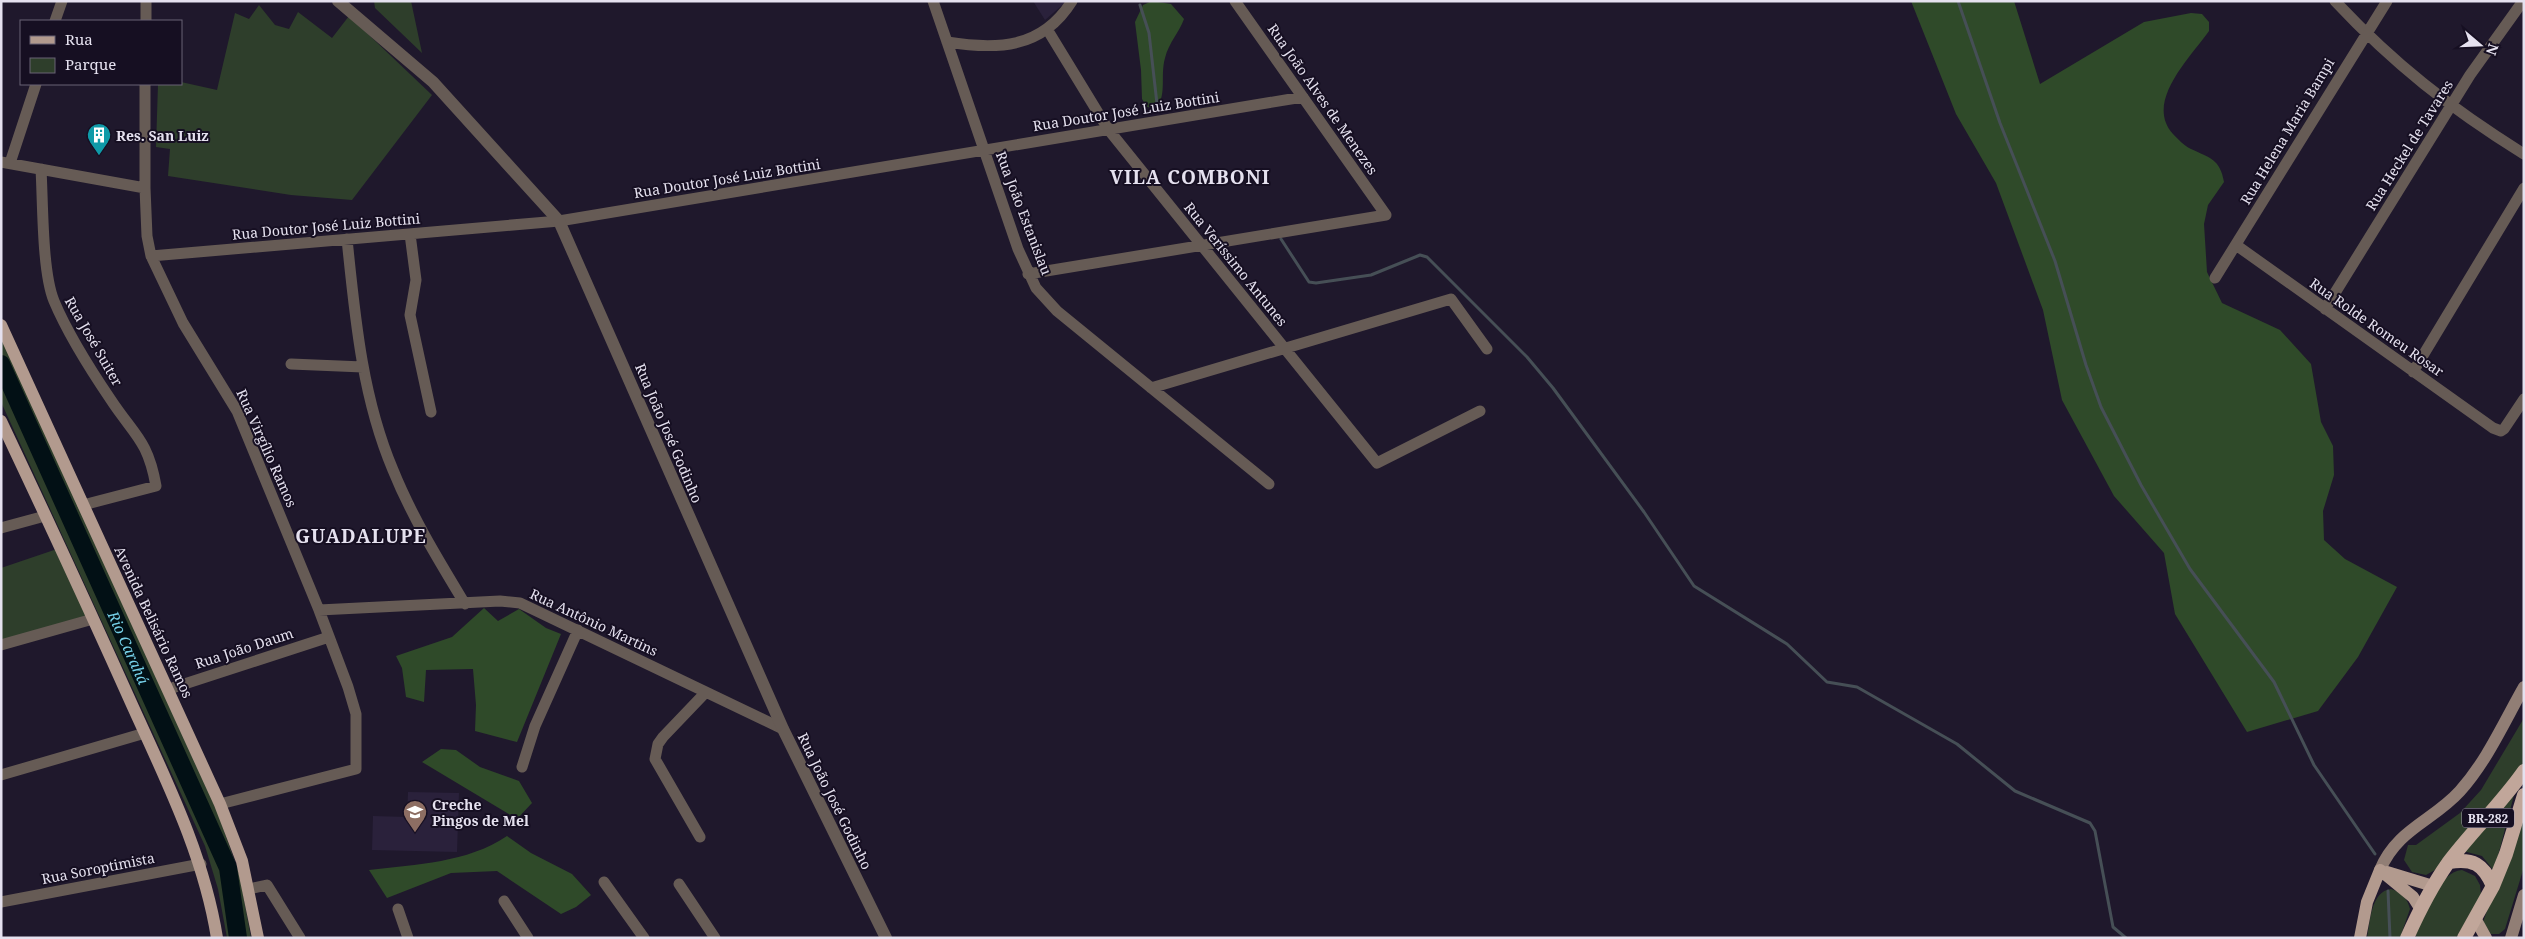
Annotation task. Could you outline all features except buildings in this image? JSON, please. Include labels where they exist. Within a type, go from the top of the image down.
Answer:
[{"type":"highway","name":"BR-282","points":[[2407,938],[2420,908],[2449,862],[2505,798],[2524,771]]},
{"type":"highway","name":"BR-282","points":[[2464,938],[2476,920],[2493,886],[2506,854],[2524,795]]},
{"type":"highway","points":[[2449,862],[2464,860],[2477,864],[2487,874],[2493,886]]},
{"type":"main road","name":"Avenida Belisário Ramos","points":[[1,326],[169,689],[220,804],[236,845],[249,889],[258,938]]},
{"type":"main road","points":[[1,421],[5,438],[94,619],[201,864],[217,938]]},
{"type":"main road","points":[[2360,938],[2367,902],[2380,870],[2393,846],[2458,793],[2470,779],[2524,687]]},
{"type":"main road","points":[[2380,870],[2433,886]]},
{"type":"main road","points":[[2380,870],[2413,897],[2420,908]]},
{"type":"main road","points":[[2512,938],[2524,895]]},
{"type":"main road","points":[[2476,920],[2486,938]]},
{"type":"street","points":[[56,20],[62,1]]},
{"type":"street","points":[[146,1],[146,20]]},
{"type":"street","name":"Rua João José Godinho","points":[[338,1],[433,82],[559,221],[783,729],[886,938]]},
{"type":"street","name":"Rua João Estanislau","points":[[933,1],[1028,274],[1036,288],[1057,311],[1269,484]]},
{"type":"street","points":[[947,42],[989,47],[1008,46],[1030,39],[1047,29],[1072,1]]},
{"type":"street","name":"Rua João Alves de Menezes","points":[[1202,245],[1386,215],[1235,1]]},
{"type":"street","points":[[2335,1],[2365,34],[2417,80],[2450,106],[2524,154]]},
{"type":"street","name":"Rua Helena Maria Bampi","points":[[2215,278],[2386,1]]},
{"type":"street","name":"Rua Heckel de Tavares","points":[[2325,309],[2450,106],[2489,47],[2523,1]]},
{"type":"street","name":"Rua Veríssimo Antunes","points":[[1047,29],[1108,130],[1377,463],[1480,411]]},
{"type":"street","points":[[36,85],[6,162],[144,188]]},
{"type":"street","name":"Rua Virgílio Ramos","points":[[145,85],[144,188],[151,256],[183,323],[237,411],[330,637],[356,714],[356,769],[220,804]]},
{"type":"street","name":"Rua Doutor José Luiz Bottini","points":[[151,256],[559,221],[1303,97]]},
{"type":"street","name":"Rua José Suiter","points":[[41,169],[48,272],[54,300],[109,398],[143,442],[153,468],[156,486],[83,505]]},
{"type":"street","points":[[2413,372],[2524,188]]},
{"type":"street","points":[[410,234],[416,280],[410,315],[431,412]]},
{"type":"street","points":[[347,239],[363,367],[378,429],[392,469],[425,535],[465,604]]},
{"type":"street","points":[[1028,274],[1202,245]]},
{"type":"street","name":"Rua Rolde Romeu Rosar","points":[[2236,245],[2493,428],[2501,431],[2507,426],[2524,399]]},
{"type":"street","points":[[1151,388],[1451,299],[1487,349]]},
{"type":"street","points":[[291,364],[363,367]]},
{"type":"street","points":[[1,528],[45,516]]},
{"type":"street","name":"Rua Antônio Martins","points":[[319,610],[500,601],[520,604],[783,729]]},
{"type":"street","points":[[1,645],[94,619]]},
{"type":"street","points":[[522,767],[535,726],[578,630]]},
{"type":"street","name":"Rua João Daum","points":[[169,689],[330,637]]},
{"type":"street","points":[[700,837],[655,759],[658,744],[663,737],[706,692]]},
{"type":"street","points":[[1,775],[145,733]]},
{"type":"street","name":"Rua Soroptimista","points":[[1,902],[201,864]]},
{"type":"street","points":[[604,882],[644,938]]},
{"type":"street","points":[[679,884],[715,938]]},
{"type":"street","points":[[249,889],[267,885],[300,938]]},
{"type":"street","points":[[504,901],[528,938]]},
{"type":"street","points":[[398,909],[408,938]]},
{"type":"shaded area","points":[[1033,1],[1067,1],[1045,20]]},
{"type":"shaded area","name":"Creche Pingos de Mel","points":[[408,792],[459,793],[457,852],[372,850],[373,816],[407,817]]},
{"type":"green space","points":[[374,1],[411,1],[422,53],[375,8]]},
{"type":"green space","points":[[1152,1],[1171,4],[1184,19],[1165,58],[1163,90],[1157,108],[1147,107],[1142,99],[1141,70],[1135,22],[1143,5]]},
{"type":"green space","points":[[1911,1],[2014,1],[2040,84],[2144,22],[2191,13],[2202,14],[2209,22],[2209,31],[2173,81],[2167,94],[2164,108],[2165,121],[2173,134],[2186,146],[2213,160],[2220,168],[2222,174],[2224,182],[2208,205],[2204,224],[2207,272],[2222,303],[2280,330],[2311,364],[2321,422],[2333,446],[2334,475],[2323,511],[2324,540],[2345,559],[2397,587],[2358,657],[2318,711],[2247,732],[2175,614],[2164,553],[2114,496],[2062,400],[2043,310],[1996,183],[1956,114]]},
{"type":"green space","points":[[259,5],[275,25],[289,29],[298,12],[332,38],[349,16],[432,95],[352,200],[291,195],[168,176],[170,149],[156,147],[158,85],[182,85],[182,82],[217,90],[235,13],[249,19]]},
{"type":"green space","points":[[1,336],[218,813],[240,877],[251,938],[227,938],[218,889],[205,846],[1,402]]},
{"type":"green space","points":[[60,548],[93,619],[1,645],[1,568]]},
{"type":"green space","points":[[484,608],[498,621],[519,609],[546,628],[561,634],[517,742],[475,731],[476,705],[473,669],[426,670],[424,702],[406,697],[402,668],[396,656],[452,637]]},
{"type":"green space","points":[[2524,718],[2524,763],[2516,777],[2435,870],[2426,875],[2412,872],[2404,860],[2408,845],[2416,845],[2460,813],[2481,790]]},
{"type":"green space","points":[[441,749],[456,750],[480,767],[519,781],[532,803],[517,819],[422,762]]},
{"type":"green space","points":[[2514,795],[2494,871],[2482,856],[2463,851]]},
{"type":"green space","points":[[2524,808],[2524,867],[2505,929],[2499,934],[2491,934],[2483,922]]},
{"type":"green space","points":[[507,836],[531,853],[572,874],[591,895],[576,907],[561,914],[497,871],[451,873],[387,898],[369,870],[423,864],[458,857],[492,845]]},
{"type":"green space","points":[[2462,870],[2475,876],[2480,885],[2481,895],[2456,938],[2416,938],[2428,906],[2439,886],[2453,873]]},
{"type":"green space","points":[[2391,889],[2404,896],[2410,909],[2400,938],[2367,938],[2375,901],[2384,891]]},
{"type":"waterway","points":[[1958,1],[2000,123],[2055,261],[2086,365],[2101,407],[2141,485],[2190,569],[2274,682],[2314,765],[2375,854]]},
{"type":"waterway","points":[[1140,5],[1149,33],[1157,104]]},
{"type":"waterway","points":[[1281,239],[1309,282],[1316,283],[1371,275],[1420,255],[1427,257],[1527,357],[1553,388],[1644,512],[1694,586],[1787,644],[1827,682],[1857,687],[1957,744],[2015,791],[2090,823],[2095,831],[2113,927],[2126,938]]},
{"type":"waterway","name":"Rio Carahá","points":[[1,364],[228,868],[238,938]]},
{"type":"waterway","points":[[2388,891],[2390,938]]},
{"type":"place","name":"Res. San Luiz","points":[[99,156]]},
{"type":"place","name":"Creche Pingos de Mel","points":[[415,833]]},
{"type":"district","name":"VILA COMBONI","points":[[1190,177]]},
{"type":"district","name":"GUADALUPE","points":[[361,536]]}]
